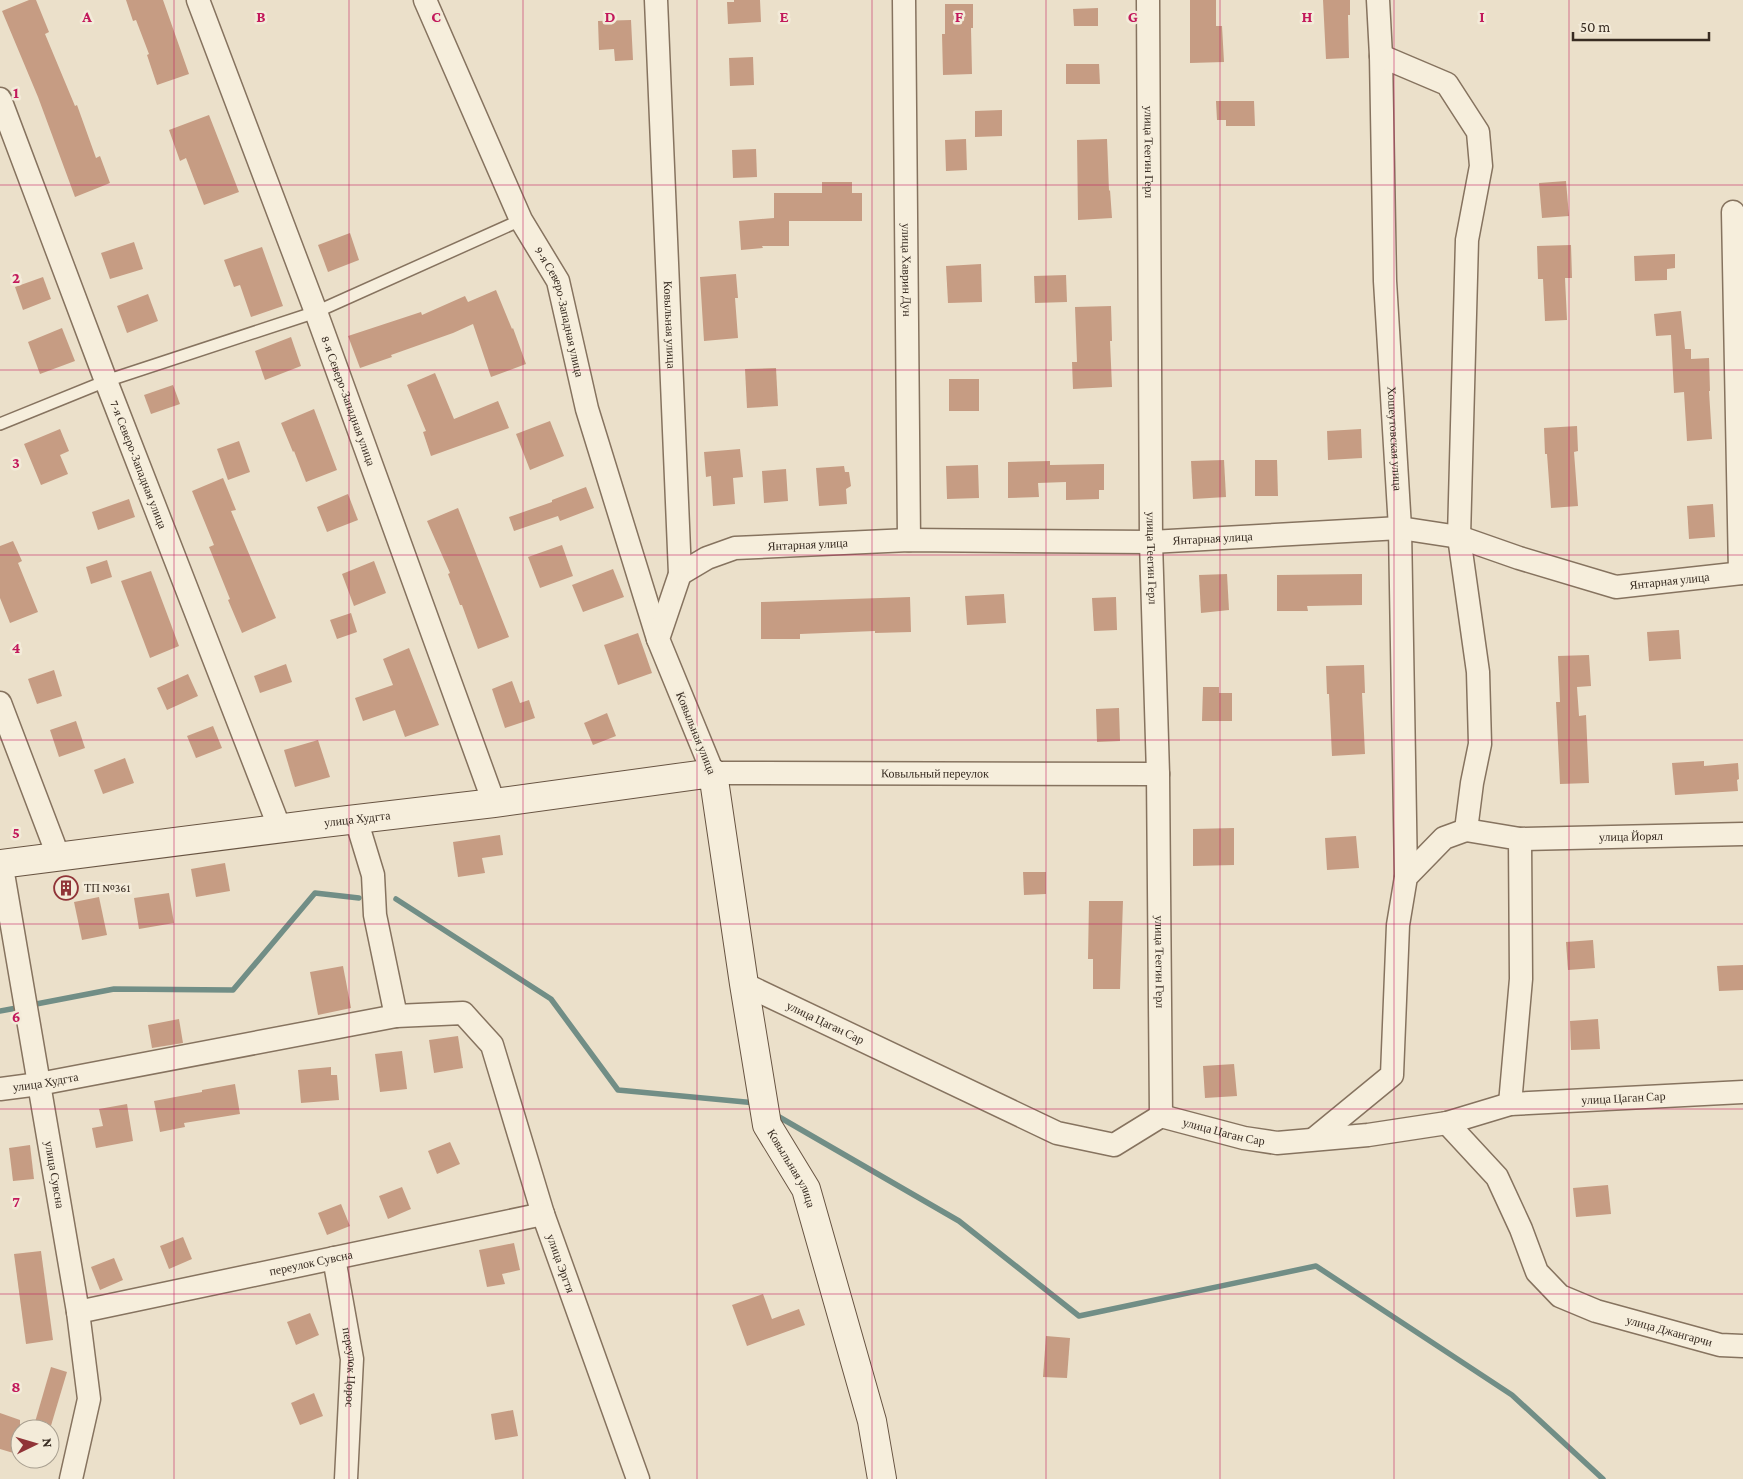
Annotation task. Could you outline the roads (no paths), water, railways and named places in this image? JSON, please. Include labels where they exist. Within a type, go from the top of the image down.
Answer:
[{"type":"street","name":"8-я Северо-Западная улица","points":[[198,0],[316,312],[494,803]]},
{"type":"street","name":"9-я Северо-Западная улица","points":[[426,0],[521,220],[558,281],[587,409],[658,639]]},
{"type":"street","name":"Ковыльная улица","points":[[656,0],[680,574],[658,639],[714,773],[744,984],[767,1124],[806,1189],[872,1421],[882,1479]]},
{"type":"street","name":"улица Хаврин Дун","points":[[904,0],[909,540]]},
{"type":"street","name":"улица Теегин Герл","points":[[1148,0],[1151,542],[1158,774],[1161,1116]]},
{"type":"street","name":"Хошеутовская улица","points":[[1314,1139],[1392,1075],[1398,925],[1406,877],[1400,528],[1385,281],[1381,56],[1378,0]]},
{"type":"street","points":[[1381,56],[1447,84],[1478,132],[1481,166],[1468,240],[1459,537],[1478,672],[1480,744],[1472,783],[1466,830],[1444,838],[1406,877]]},
{"type":"street","name":"7-я Северо-Западная улица","points":[[0,99],[106,381],[280,829]]},
{"type":"street","points":[[1732,212],[1740,362],[1742,573]]},
{"type":"street","name":"Янтарная улица","points":[[680,574],[707,558],[735,548],[909,540],[1151,542],[1400,528],[1459,537],[1519,558],[1616,587],[1742,573]]},
{"type":"street","points":[[0,703],[60,858]]},
{"type":"street","name":"улица Худгта","points":[[0,864],[494,803],[714,773]]},
{"type":"street","name":"Ковыльный переулок","points":[[714,773],[1158,774]]},
{"type":"street","points":[[356,819],[373,875],[375,915],[396,1016]]},
{"type":"street","name":"улица Йорял","points":[[1466,830],[1520,839],[1743,834]]},
{"type":"street","points":[[1510,1104],[1521,979],[1520,839]]},
{"type":"street","name":"улица Сувсна","points":[[0,871],[4,878],[78,1312],[89,1400],[71,1479]]},
{"type":"street","name":"улица Цаган Сар","points":[[744,984],[1057,1133],[1114,1145],[1161,1116],[1244,1138],[1276,1143],[1368,1135],[1447,1123],[1510,1104],[1743,1092]]},
{"type":"street","name":"улица Худгта","points":[[0,1089],[39,1084],[396,1016],[463,1013],[492,1045]]},
{"type":"street","name":"улица Эргтя","points":[[492,1045],[543,1214],[638,1479]]},
{"type":"street","name":"улица Джангарчи","points":[[1447,1123],[1497,1177],[1521,1229],[1537,1272],[1560,1296],[1596,1311],[1720,1345],[1743,1346]]},
{"type":"street","name":"переулок Сувсна","points":[[78,1312],[543,1214]]},
{"type":"street","name":"переулок Цорос","points":[[334,1258],[352,1359],[346,1479]]},
{"type":"lane","points":[[0,424],[106,381],[316,312],[521,220]]},
{"type":"waterway","points":[[31,1005],[114,989],[233,990],[315,893],[359,898]]},
{"type":"waterway","points":[[396,899],[551,999],[618,1090],[756,1103]]},
{"type":"waterway","points":[[0,1011],[22,1007]]},
{"type":"waterway","points":[[774,1114],[959,1221],[1079,1316],[1316,1266],[1512,1395],[1603,1479]]},
{"type":"place","name":"ТП №361","points":[[66,888]]}]
